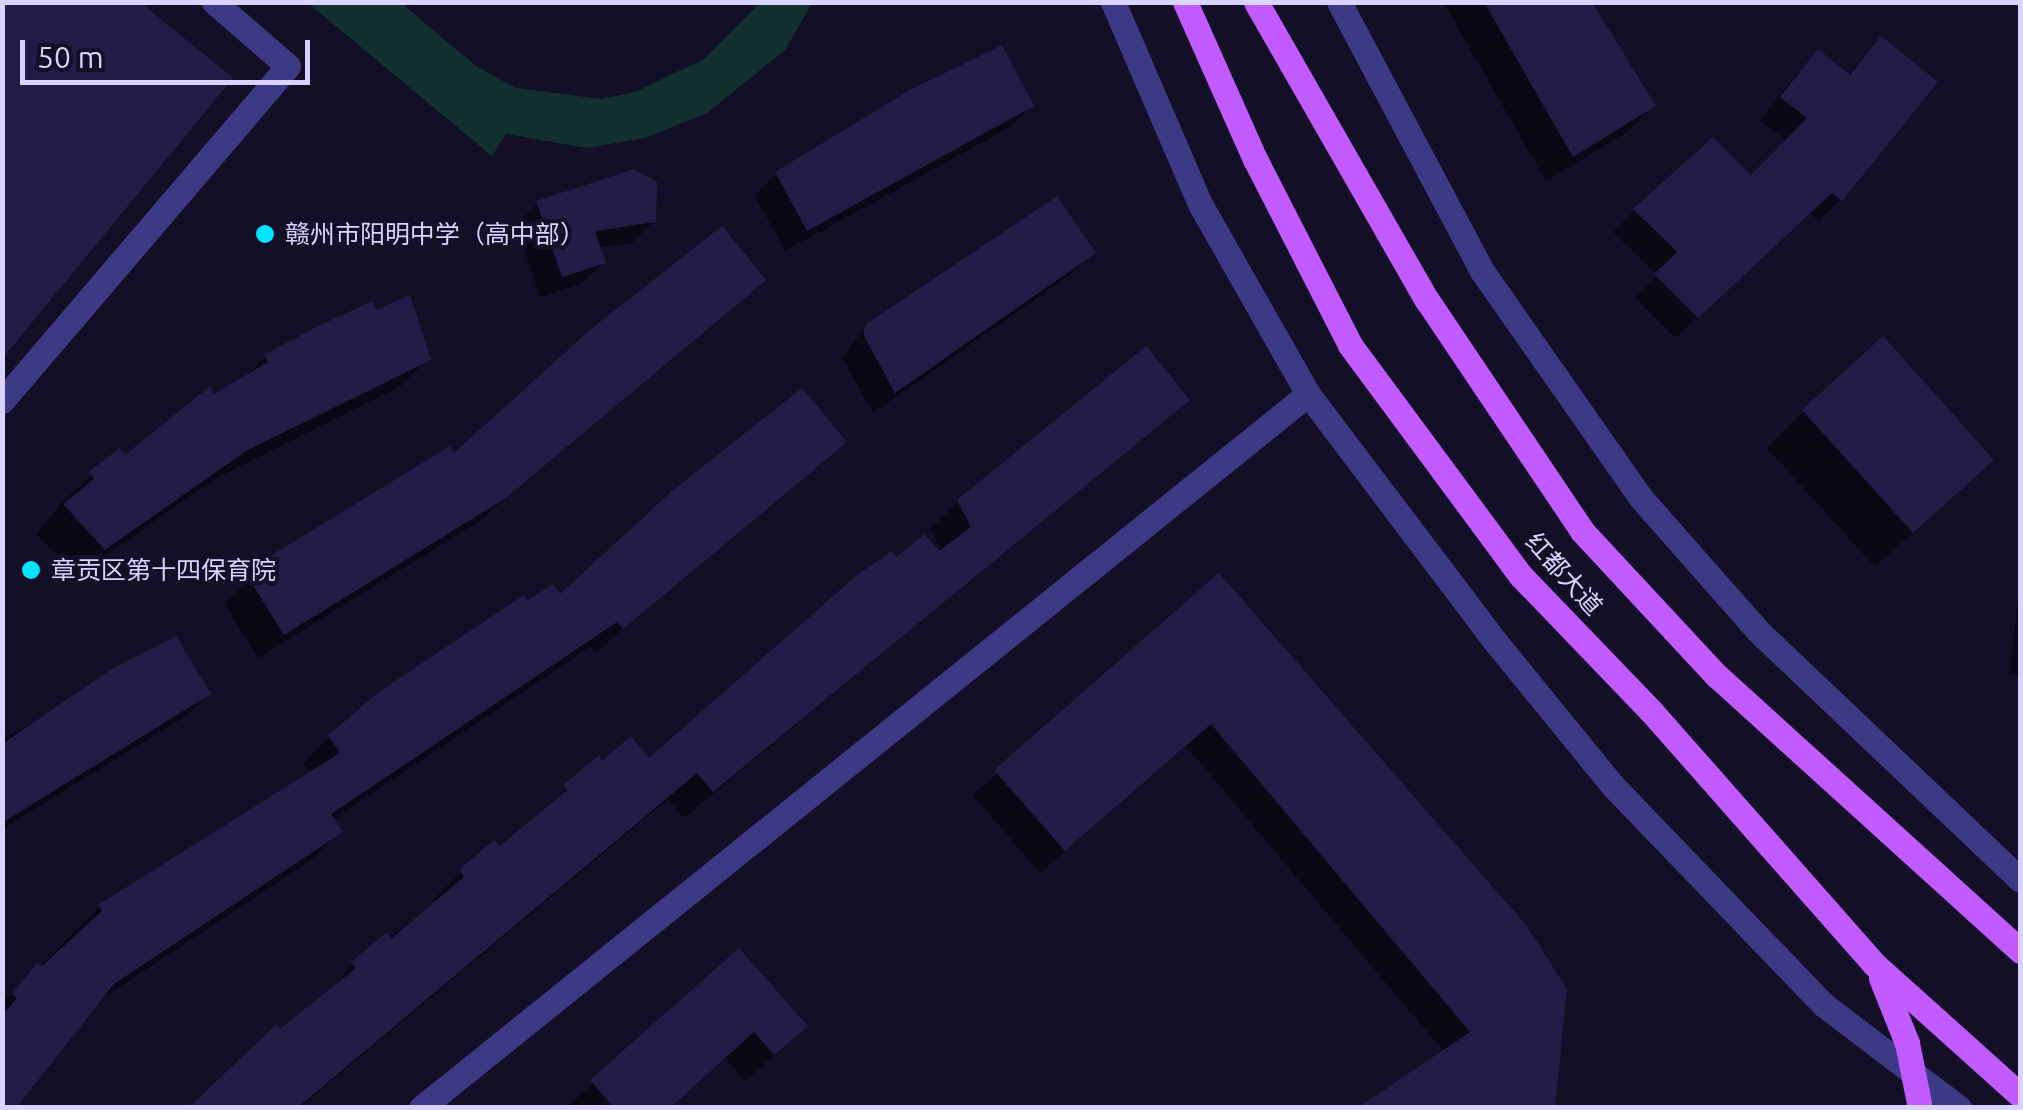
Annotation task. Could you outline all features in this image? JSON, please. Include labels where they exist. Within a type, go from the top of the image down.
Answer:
[{"type":"main road","name":"红都大道","points":[[1186,2],[1255,159],[1350,345],[1521,576],[1652,711],[1874,964],[2020,1095]]},
{"type":"main road","name":"红都大道","points":[[1256,2],[1427,300],[1582,531],[1716,675],[1938,882],[2020,951]]},
{"type":"main road","points":[[1938,882],[2020,934]]},
{"type":"main road","points":[[1874,964],[1914,1072],[1920,1108]]},
{"type":"street","points":[[2,401],[288,66],[214,2]]},
{"type":"street","points":[[1113,2],[1200,204],[1308,394],[1614,788],[1824,1004],[1958,1108]]},
{"type":"street","points":[[1340,2],[1482,271],[1640,498],[1758,631],[2020,880]]},
{"type":"street","points":[[421,1108],[1308,394]]},
{"type":"green space","points":[[308,3],[401,3],[476,66],[516,88],[601,99],[635,92],[704,59],[760,3],[812,3],[785,50],[707,113],[645,138],[587,148],[506,134],[492,156]]},
{"type":"building","points":[[2,2],[140,2],[233,78],[2,359]]},
{"type":"building","points":[[1484,2],[1592,2],[1656,106],[1573,157]]},
{"type":"building","points":[[1881,36],[1938,82],[1842,201],[1832,193],[1698,318],[1654,274],[1677,252],[1633,209],[1713,137],[1751,175],[1807,118],[1780,97],[1818,49],[1850,75]]},
{"type":"building","points":[[1002,45],[1034,106],[807,231],[775,172],[908,91]]},
{"type":"building","points":[[634,169],[657,182],[656,222],[595,231],[606,263],[562,277],[536,201]]},
{"type":"building","points":[[1057,196],[1096,253],[895,393],[863,334],[866,324]]},
{"type":"building","points":[[722,226],[766,280],[506,498],[284,635],[248,577],[271,563],[267,558],[450,446],[454,453],[591,329]]},
{"type":"building","points":[[410,295],[431,360],[246,451],[105,550],[63,504],[94,479],[88,472],[120,448],[125,455],[210,386],[214,394],[268,362],[264,355],[318,326],[373,301],[377,310]]},
{"type":"building","points":[[1883,336],[1994,460],[1913,533],[1802,410]]},
{"type":"building","points":[[1146,346],[1190,400],[713,792],[697,773],[297,1108],[188,1108],[277,1024],[280,1029],[356,968],[351,962],[387,932],[392,938],[464,877],[459,870],[494,840],[500,846],[567,790],[563,785],[599,755],[603,760],[631,736],[649,758],[857,575],[892,551],[897,557],[924,534],[939,551],[971,527],[957,500]]},
{"type":"building","points":[[802,388],[847,442],[623,629],[617,622],[331,814],[343,832],[114,984],[16,1108],[2,1108],[2,1016],[17,998],[12,994],[37,963],[42,966],[102,911],[98,905],[340,753],[328,735],[379,692],[524,595],[528,600],[553,584],[560,594],[672,491]]},
{"type":"building","points":[[1219,573],[1526,925],[1567,989],[1555,1108],[1357,1108],[1470,1032],[1211,724],[1065,851],[994,770]]},
{"type":"building","points":[[176,636],[211,694],[2,823],[2,744],[113,668]]},
{"type":"building","points":[[739,948],[808,1026],[774,1055],[754,1032],[670,1108],[614,1108],[590,1080]]},
{"type":"place","name":"赣州市阳明中学（高中部）","points":[[265,234]]},
{"type":"place","name":"章贡区第十四保育院","points":[[31,570]]}]
